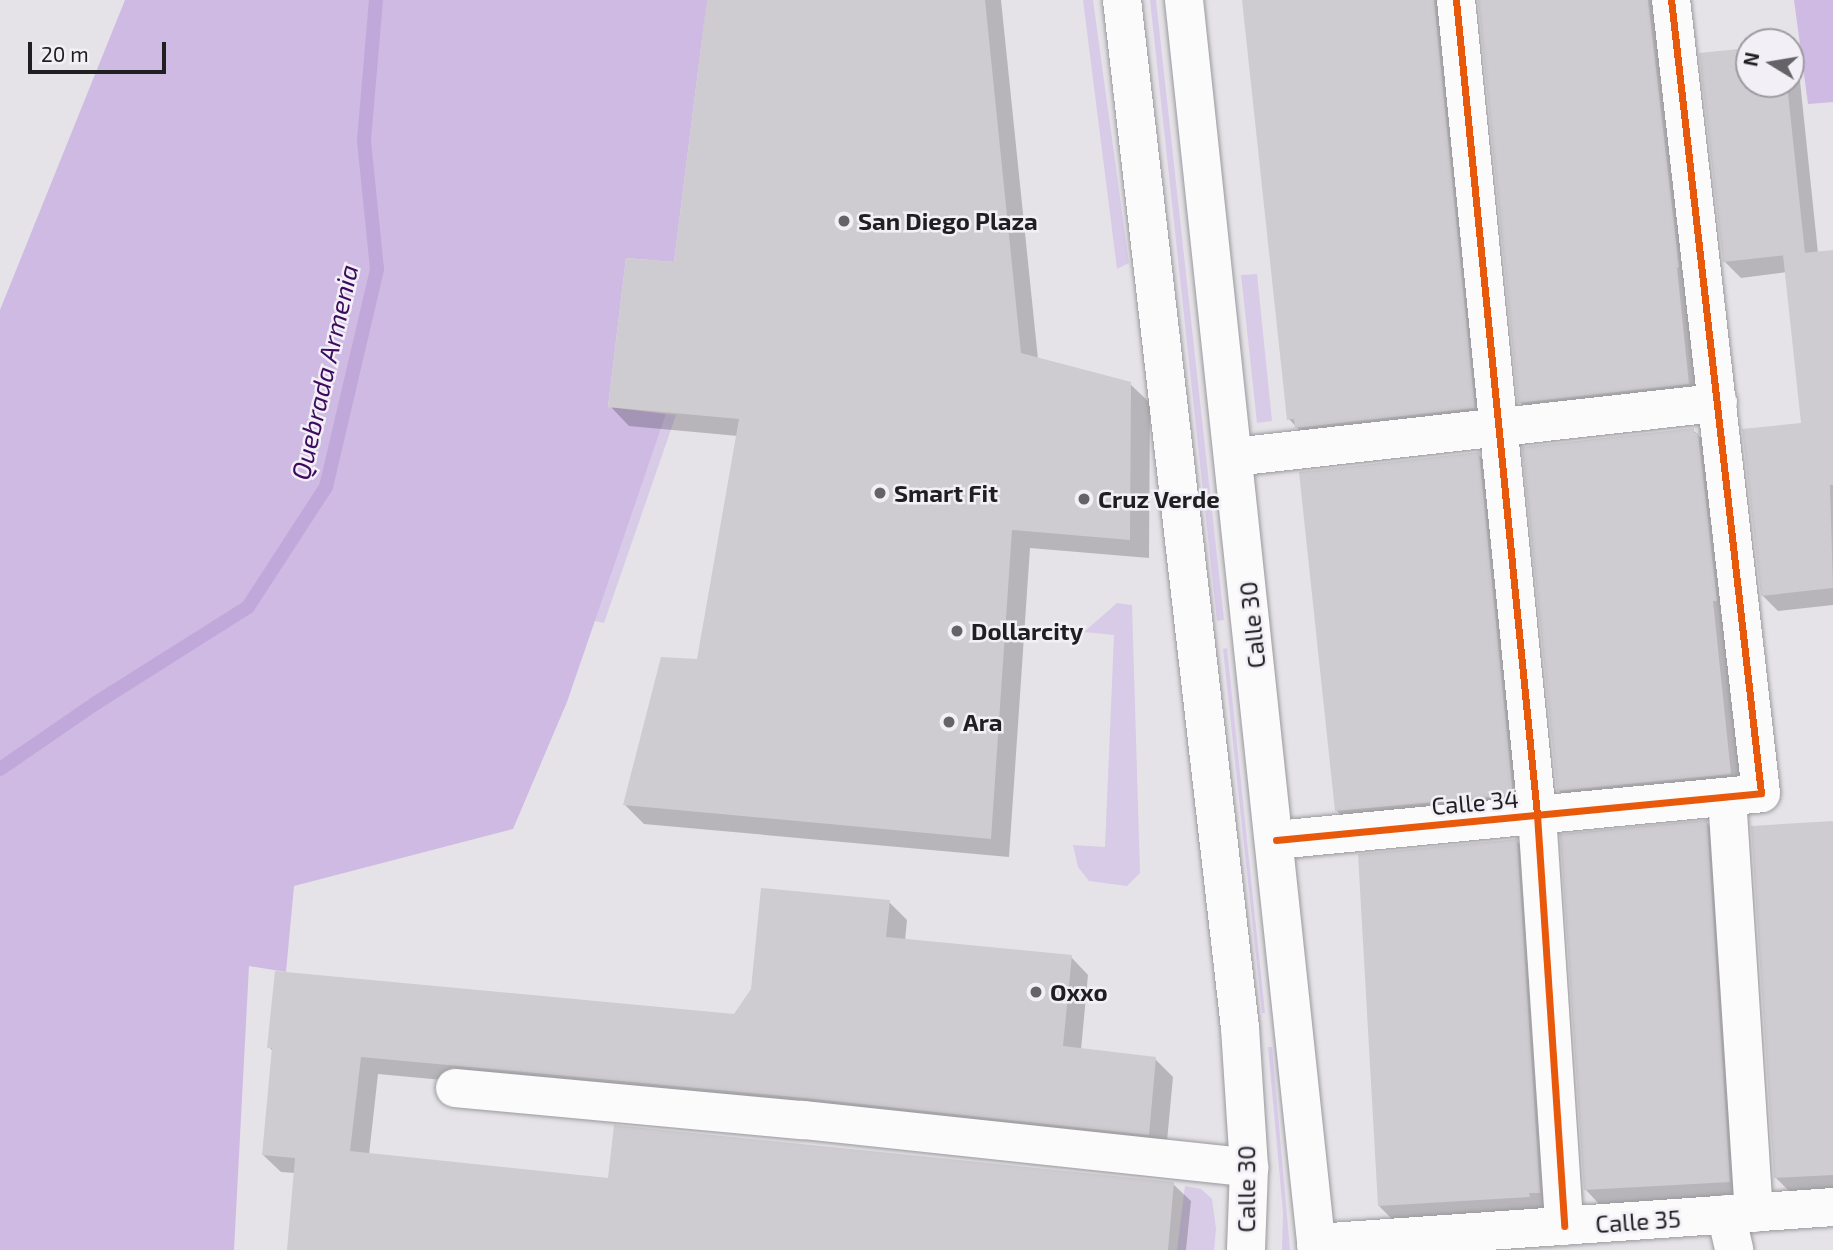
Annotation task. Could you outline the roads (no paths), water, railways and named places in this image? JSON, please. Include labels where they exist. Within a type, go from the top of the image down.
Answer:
[{"type":"street","name":"Calle 30","points":[[1122,0],[1240,1028],[1249,1168],[1246,1250]]},
{"type":"street","name":"Calle 30","points":[[1184,0],[1276,840],[1317,1247]]},
{"type":"street","points":[[1456,0],[1536,815],[1542,1235]]},
{"type":"street","points":[[1671,0],[1718,403],[1744,795],[1738,1226]]},
{"type":"street","points":[[1234,457],[1718,403]]},
{"type":"street","name":"Calle 34","points":[[1276,840],[1744,795]]},
{"type":"street","points":[[455,1088],[803,1120],[1249,1168]]},
{"type":"street","name":"Calle 35","points":[[1317,1247],[1738,1226],[1833,1207]]},
{"type":"waterway","name":"Quebrada Armenia","points":[[0,769],[96,703],[248,607],[326,487],[377,269],[364,140],[376,0]]},
{"type":"place","name":"San Diego Plaza","points":[[844,221]]},
{"type":"place","name":"Smart Fit","points":[[880,493]]},
{"type":"place","name":"Cruz Verde","points":[[1084,499]]},
{"type":"place","name":"Dollarcity","points":[[957,631]]},
{"type":"place","name":"Ara","points":[[949,722]]},
{"type":"place","name":"Oxxo","points":[[1036,992]]}]
